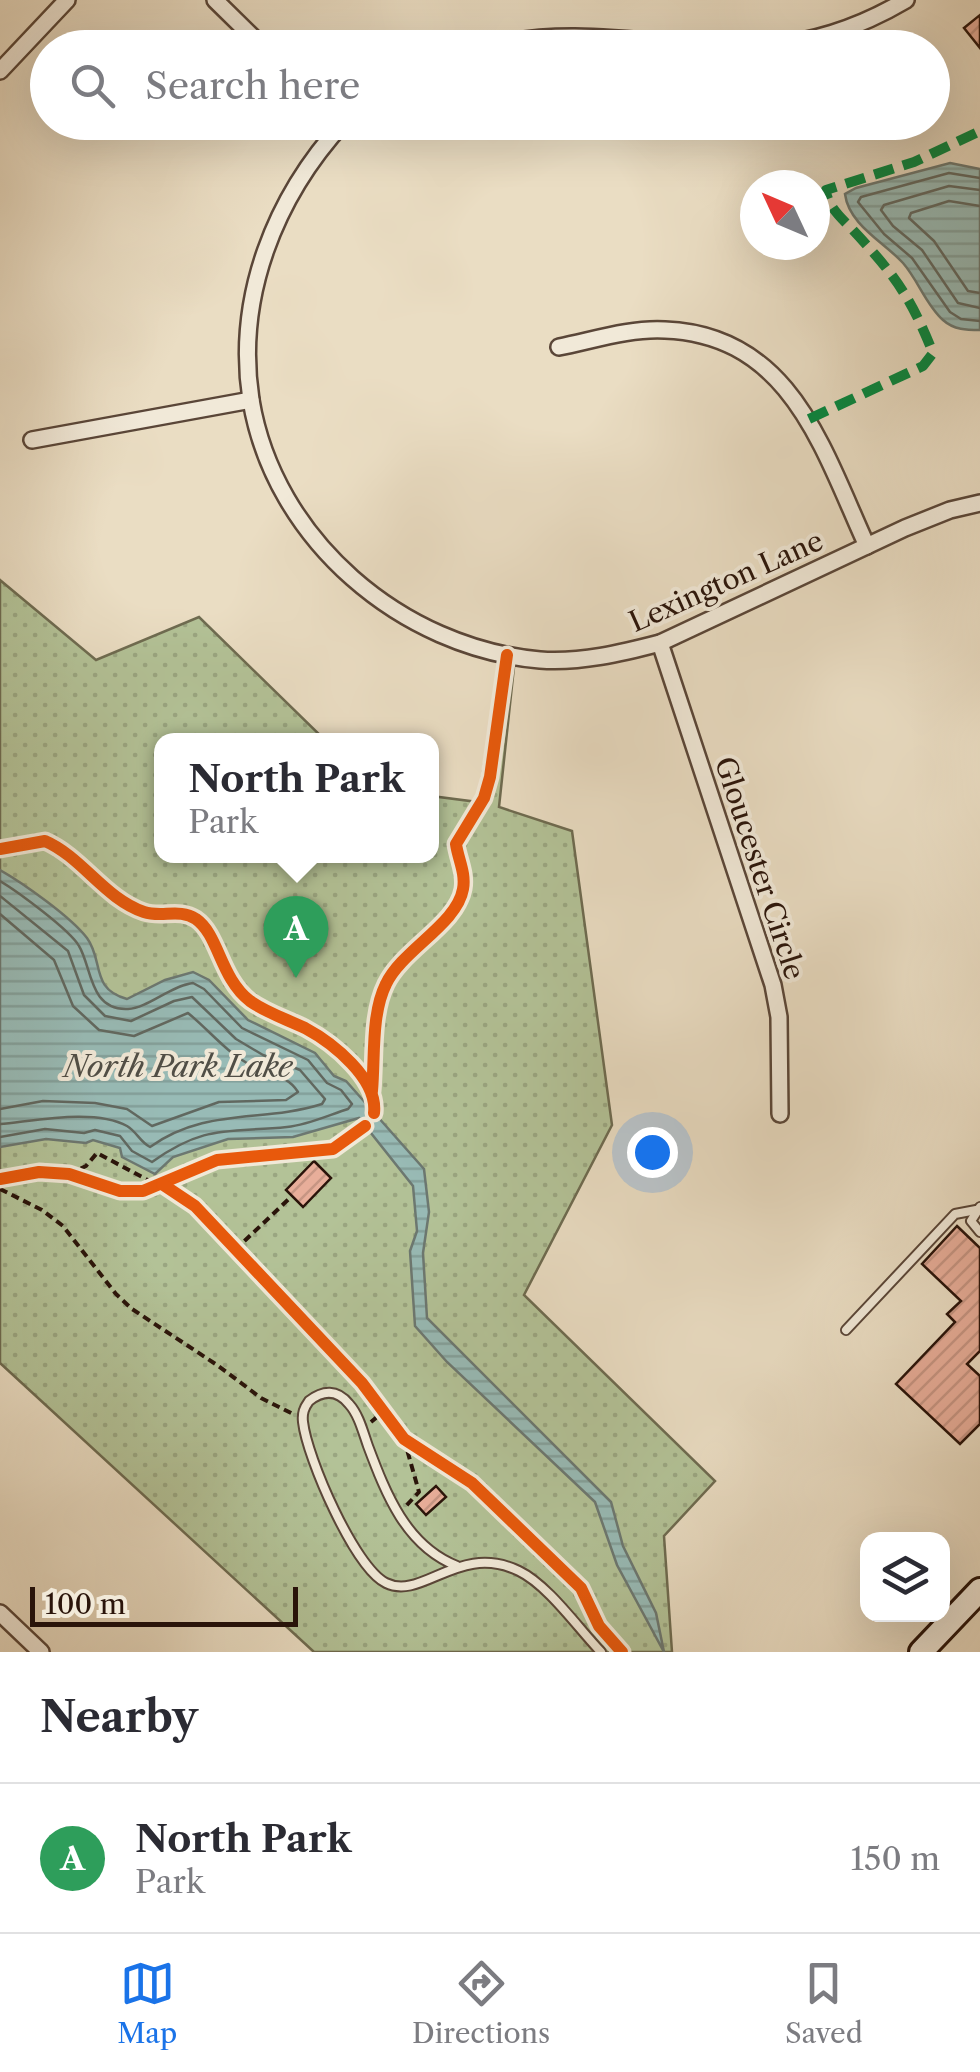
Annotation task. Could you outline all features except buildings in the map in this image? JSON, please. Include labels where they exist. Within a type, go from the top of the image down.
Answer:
[{"type":"street","points":[[39,30],[67,0]]},
{"type":"street","points":[[215,0],[246,30]]},
{"type":"street","points":[[844,30],[906,0]]},
{"type":"street","points":[[0,71],[30,39]]},
{"type":"street","name":"Lexington Lane","points":[[329,140],[300,177],[266,246],[250,320],[251,400],[274,473],[314,540],[368,593],[400,614],[432,631],[507,656],[545,660],[622,653],[660,643],[867,546],[950,510],[980,503]]},
{"type":"street","points":[[559,347],[636,331],[665,330],[709,338],[771,372],[801,406],[867,546]]},
{"type":"street","points":[[32,440],[251,400]]},
{"type":"street","name":"Gloucester Circle","points":[[660,643],[773,984],[780,1016],[780,1114]]},
{"type":"street","points":[[920,1652],[980,1590]]},
{"type":"street","points":[[0,1613],[41,1652]]},
{"type":"lane","points":[[978,1208],[971,1221],[980,1232]]},
{"type":"lane","points":[[846,1330],[956,1214],[978,1208]]},
{"type":"lane","points":[[457,1566],[424,1547],[398,1514],[350,1404],[336,1393],[317,1394],[309,1400],[302,1418],[318,1474],[356,1554],[370,1572],[398,1587],[423,1582],[457,1566],[492,1563],[528,1577],[601,1652]]},
{"type":"path","points":[[350,1140],[365,1126],[375,1108]]},
{"type":"path","points":[[62,1173],[93,1160],[97,1152],[164,1187]]},
{"type":"path","points":[[62,1173],[96,1183]]},
{"type":"path","points":[[0,1179],[16,1175]]},
{"type":"path","points":[[142,1191],[164,1187],[178,1176]]},
{"type":"path","points":[[0,1190],[42,1210],[63,1226],[132,1309],[217,1364],[260,1398],[302,1418]]},
{"type":"path","points":[[235,1250],[292,1196]]},
{"type":"path","points":[[224,1238],[248,1263]]},
{"type":"path","points":[[374,1399],[396,1429],[420,1492],[398,1514]]},
{"type":"path","points":[[396,1429],[428,1452]]},
{"type":"green space","points":[[0,580],[96,660],[199,617],[318,733],[154,733],[154,863],[439,863],[439,797],[478,802],[500,665],[514,667],[499,807],[572,831],[612,1125],[524,1295],[715,1481],[664,1536],[672,1652],[314,1652],[0,1363]]},
{"type":"water","points":[[950,163],[980,169],[980,330],[956,328],[943,320],[903,263],[853,215],[845,194]]},
{"type":"water","name":"North Park Lake","points":[[0,870],[80,930],[92,947],[103,981],[115,994],[127,999],[165,980],[193,972],[209,980],[248,1020],[315,1053],[334,1076],[346,1081],[424,1169],[429,1212],[423,1253],[427,1318],[611,1502],[623,1546],[656,1613],[664,1652],[617,1565],[595,1502],[447,1362],[415,1326],[410,1251],[417,1231],[413,1186],[359,1118],[293,1137],[228,1139],[173,1157],[155,1174],[122,1157],[120,1148],[93,1140],[86,1143],[46,1139],[0,1147]]},
{"type":"marked path","points":[[809,419],[923,366],[933,353],[899,286],[835,210],[826,190],[914,162],[980,131]]},
{"type":"cycle path","points":[[372,1091],[376,1022],[386,984],[459,902],[464,883],[456,844],[484,798],[490,777],[507,655]]},
{"type":"cycle path","points":[[0,849],[45,841],[71,857],[130,906],[151,914],[183,914],[196,919],[210,935],[240,992],[263,1009],[305,1028],[340,1053],[369,1087],[374,1113]]},
{"type":"cycle path","points":[[0,1179],[39,1172],[69,1174],[120,1191],[143,1191],[217,1160],[333,1149],[365,1126]]},
{"type":"cycle path","points":[[162,1184],[195,1206],[362,1383],[404,1439],[472,1483],[581,1588],[599,1626],[622,1652]]},
{"type":"place","name":"North Park","points":[[296,978]]}]
